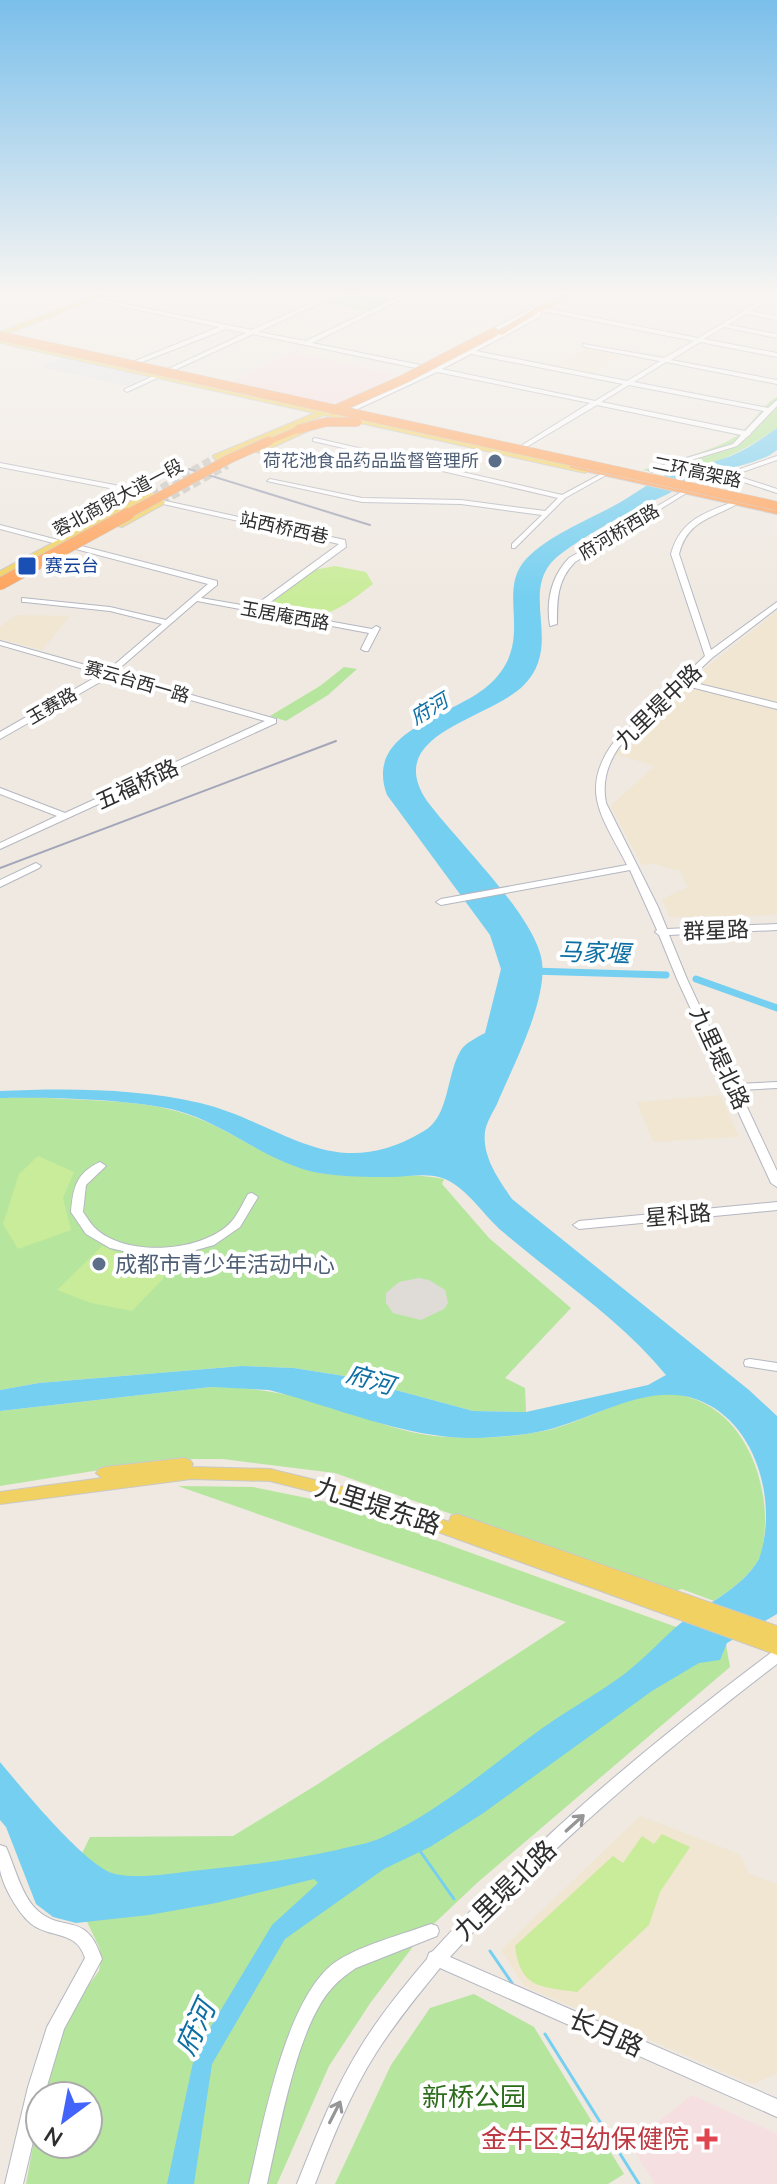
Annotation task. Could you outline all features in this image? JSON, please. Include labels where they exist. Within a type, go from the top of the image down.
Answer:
[{"type":"highway","points":[[241,395],[291,407],[302,415],[296,429]]},
{"type":"highway","name":"二环高架路","points":[[255,395],[776,509]]},
{"type":"highway","name":"二环高架路","points":[[270,395],[776,509]]},
{"type":"highway","points":[[359,399],[364,395]]},
{"type":"highway","points":[[296,429],[367,395]]},
{"type":"highway","points":[[296,429],[367,395]]},
{"type":"highway","points":[[390,395],[371,407],[380,416],[431,430],[652,477]]},
{"type":"highway","points":[[296,429],[326,422],[351,422],[518,452],[776,509]]},
{"type":"highway","name":"蓉北商贸大道一段","points":[[0,580],[63,542],[215,461],[296,429]]},
{"type":"highway","name":"蓉北商贸大道一段","points":[[0,580],[229,459],[296,429]]},
{"type":"main road","points":[[245,395],[323,412],[341,411]]},
{"type":"main road","points":[[271,395],[605,474],[652,477]]},
{"type":"main road","points":[[235,461],[371,395]]},
{"type":"main road","points":[[217,457],[323,412]]},
{"type":"main road","points":[[518,452],[652,477],[735,503],[776,509]]},
{"type":"main road","points":[[689,489],[761,500],[776,509]]},
{"type":"main road","name":"蓉北商贸大道一段","points":[[63,542],[151,494]]},
{"type":"main road","name":"蓉北商贸大道一段","points":[[0,591],[161,502]]},
{"type":"main road","points":[[0,1489],[154,1466],[198,1463],[253,1465],[302,1472],[375,1492],[693,1603],[777,1648]]},
{"type":"main road","name":"九里堤东路","points":[[0,1498],[191,1473],[270,1475],[364,1498],[673,1612],[748,1631]]},
{"type":"main road","points":[[748,1631],[777,1633]]},
{"type":"street","points":[[341,411],[379,395]]},
{"type":"street","points":[[554,395],[748,434]]},
{"type":"street","points":[[518,452],[608,395]]},
{"type":"street","points":[[690,395],[768,410]]},
{"type":"street","points":[[652,477],[735,445],[777,402]]},
{"type":"street","points":[[315,440],[563,497]]},
{"type":"street","name":"府河桥西路","points":[[553,624],[553,584],[560,570],[572,560],[689,489],[777,458]]},
{"type":"street","points":[[0,465],[151,494]]},
{"type":"street","points":[[515,546],[563,497],[605,474]]},
{"type":"street","points":[[727,475],[777,491]]},
{"type":"street","points":[[270,481],[362,500],[461,502],[544,513]]},
{"type":"street","points":[[761,500],[777,491]]},
{"type":"street","name":"站西桥西巷","points":[[161,502],[342,542],[343,545],[254,610]]},
{"type":"street","name":"九里堤中路","points":[[709,656],[675,554],[677,539],[704,515],[735,503]]},
{"type":"street","points":[[0,527],[79,547]]},
{"type":"street","name":"玉赛路","points":[[1,734],[108,674],[214,583],[79,547]]},
{"type":"street","name":"玉居庵西路","points":[[196,599],[376,630],[365,649]]},
{"type":"street","points":[[25,600],[110,609],[168,623]]},
{"type":"street","name":"九里堤中路","points":[[659,932],[633,867],[601,803],[598,790],[601,771],[616,745],[680,682],[777,604]]},
{"type":"street","points":[[699,631],[711,637]]},
{"type":"street","points":[[721,637],[736,635]]},
{"type":"street","name":"赛云台西一路","points":[[0,643],[273,721]]},
{"type":"street","points":[[680,682],[775,703]]},
{"type":"street","name":"五福桥路","points":[[0,846],[273,721]]},
{"type":"street","points":[[0,791],[65,816]]},
{"type":"street","points":[[0,884],[36,866]]},
{"type":"street","points":[[443,902],[633,867]]},
{"type":"street","name":"群星路","points":[[659,932],[777,927]]},
{"type":"street","name":"九里堤北路","points":[[659,932],[777,1183]]},
{"type":"street","points":[[733,1087],[777,1085]]},
{"type":"street","points":[[100,1166],[79,1185],[75,1204],[82,1222],[98,1238],[123,1249],[169,1252],[214,1241],[239,1225],[247,1215],[252,1197]]},
{"type":"street","name":"星科路","points":[[579,1225],[777,1206]]},
{"type":"street","points":[[777,1360],[750,1363],[777,1367]]},
{"type":"street","name":"九里堤北路","points":[[306,2184],[333,2115],[371,2047],[435,1958],[497,1893],[605,1796],[777,1656]]},
{"type":"street","points":[[0,1852],[28,1912],[45,1924],[87,1938],[94,1959],[56,2027],[37,2087],[14,2184]]},
{"type":"street","points":[[258,2184],[285,2076],[308,2004],[337,1970],[431,1931]]},
{"type":"street","name":"长月路","points":[[435,1958],[777,2108]]},
{"type":"shaded area","points":[[285,395],[357,395],[343,402],[327,404]]},
{"type":"shaded area","points":[[777,611],[777,915],[670,917],[662,899],[688,887],[680,871],[654,864],[642,865],[610,806],[655,766],[615,754],[692,679]]},
{"type":"shaded area","points":[[16,615],[70,616],[42,650],[0,639],[0,627]]},
{"type":"shaded area","points":[[720,1095],[739,1137],[653,1142],[637,1102]]},
{"type":"shaded area","points":[[419,1278],[445,1290],[448,1303],[444,1309],[421,1320],[393,1313],[386,1303],[386,1293],[399,1282]]},
{"type":"shaded area","points":[[640,1816],[740,1854],[749,1874],[777,1884],[777,2074],[752,2084],[524,1986],[501,1950]]},
{"type":"shaded area","name":"金牛区妇幼保健院","points":[[692,2095],[777,2134],[777,2184],[655,2184],[630,2144]]},
{"type":"green space","points":[[777,397],[777,428],[747,447],[713,463],[677,472],[642,470],[726,442],[743,432]]},
{"type":"green space","points":[[335,566],[366,572],[373,584],[345,604],[316,616],[285,614],[270,604],[314,570]]},
{"type":"green space","points":[[344,667],[357,669],[328,695],[286,721],[270,716],[320,686]]},
{"type":"green space","points":[[0,1098],[124,1102],[176,1111],[212,1124],[280,1160],[316,1172],[444,1179],[442,1184],[489,1238],[571,1308],[505,1378],[525,1388],[526,1412],[473,1411],[344,1376],[294,1368],[242,1366],[39,1383],[0,1390]]},
{"type":"green space","points":[[38,1156],[74,1172],[63,1198],[71,1230],[18,1249],[3,1224],[19,1174]]},
{"type":"green space","points":[[102,1246],[134,1260],[162,1261],[164,1278],[132,1311],[91,1303],[57,1290]]},
{"type":"green space","points":[[211,1387],[290,1395],[410,1432],[463,1437],[544,1431],[657,1394],[697,1400],[719,1413],[736,1431],[750,1453],[764,1503],[765,1530],[761,1555],[746,1575],[714,1601],[682,1589],[672,1592],[335,1473],[223,1459],[168,1459],[0,1486],[0,1411]]},
{"type":"green space","points":[[178,1486],[253,1487],[336,1504],[726,1645],[730,1667],[478,1882],[421,1936],[371,2002],[329,2066],[277,2184],[26,2184],[30,2160],[104,2160],[104,2080],[46,2080],[53,2052],[83,1993],[99,1971],[101,1960],[100,1949],[68,1882],[90,1837],[233,1836],[566,1622]]},
{"type":"green space","points":[[662,1834],[690,1847],[660,1892],[649,1925],[577,1992],[552,1989],[527,1978],[515,1946],[613,1856],[623,1863],[642,1836],[654,1844]]},
{"type":"green space","name":"新桥公园","points":[[474,1994],[534,2027],[624,2174],[608,2184],[335,2184],[391,2065],[430,2008]]},
{"type":"water","points":[[777,428],[777,450],[770,455],[688,481],[600,528],[562,553],[548,567],[541,582],[541,652],[535,669],[523,686],[506,698],[428,744],[418,760],[417,778],[427,801],[521,915],[540,953],[541,988],[536,1008],[486,1129],[489,1159],[512,1199],[777,1416],[777,1614],[727,1643],[720,1660],[699,1663],[652,1691],[482,1814],[430,1847],[384,1869],[285,1939],[212,2064],[194,2184],[167,2184],[195,2053],[272,1925],[318,1883],[314,1879],[216,1903],[149,1915],[76,1923],[53,1917],[36,1904],[6,1827],[0,1820],[0,1762],[72,1843],[115,1874],[154,1876],[264,1863],[376,1840],[443,1802],[541,1729],[619,1678],[676,1627],[742,1580],[759,1559],[764,1539],[765,1495],[752,1452],[741,1434],[727,1418],[709,1405],[689,1397],[648,1397],[541,1431],[466,1438],[438,1436],[380,1423],[269,1390],[211,1387],[0,1411],[0,1390],[39,1383],[242,1366],[294,1368],[344,1376],[473,1411],[526,1412],[648,1385],[666,1375],[609,1318],[503,1232],[468,1196],[445,1179],[425,1175],[364,1177],[319,1173],[281,1161],[212,1124],[175,1110],[112,1101],[0,1098],[0,1091],[100,1090],[176,1098],[230,1112],[309,1145],[335,1152],[362,1153],[392,1146],[424,1131],[439,1115],[461,1050],[485,1033],[501,969],[490,935],[387,795],[383,772],[388,754],[418,726],[477,694],[505,666],[512,649],[517,572],[536,550],[660,478],[732,455]]},
{"type":"waterway","name":"马家堰","points":[[531,971],[666,975]]},
{"type":"waterway","name":"马家堰","points":[[696,979],[777,1008]]},
{"type":"waterway","points":[[420,1851],[454,1899]]},
{"type":"waterway","points":[[490,1951],[512,1983]]},
{"type":"waterway","points":[[545,2034],[639,2184]]},
{"type":"tunnel","points":[[151,494],[217,457]]},
{"type":"tunnel","points":[[161,502],[227,465]]},
{"type":"railway","points":[[189,469],[370,525]]},
{"type":"railway","points":[[0,868],[336,741]]},
{"type":"place","name":"荷花池食品药品监督管理所","points":[[495,461]]},
{"type":"place","name":"赛云台","points":[[27,566]]},
{"type":"place","name":"成都市青少年活动中心","points":[[99,1264]]},
{"type":"place","name":"金牛区妇幼保健院","points":[[707,2139]]},
{"type":"water label","name":"府河","points":[[429,709]]},
{"type":"water label","name":"府河","points":[[370,1380]]},
{"type":"water label","name":"府河","points":[[195,2028]]}]
